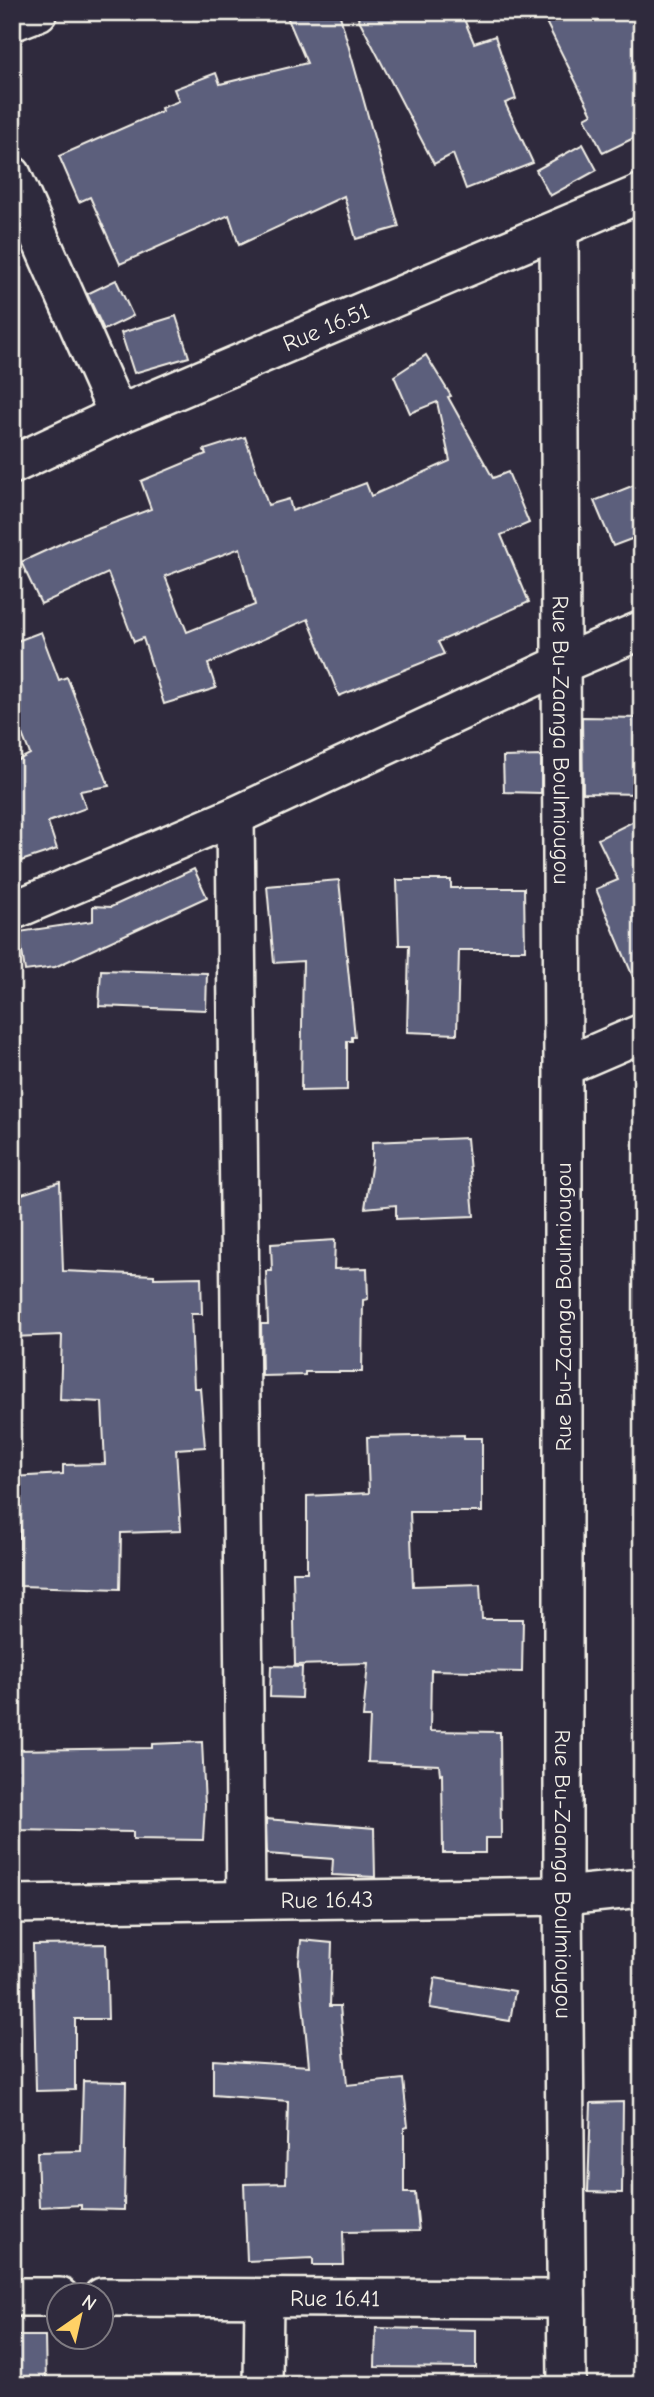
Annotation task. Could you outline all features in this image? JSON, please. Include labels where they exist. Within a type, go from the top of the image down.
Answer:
[{"type":"street","points":[[12,22],[38,12]]},
{"type":"street","points":[[12,175],[118,415]]},
{"type":"street","name":"Rue 16.51","points":[[12,465],[118,415],[642,193]]},
{"type":"street","name":"Rue Bu-Zaanga Boulmiougou","points":[[559,229],[566,2385]]},
{"type":"street","points":[[12,911],[235,816],[562,664],[642,630]]},
{"type":"street","points":[[235,816],[246,1900]]},
{"type":"street","points":[[563,1067],[642,1033]]},
{"type":"street","name":"Rue 16.43","points":[[12,1904],[563,1896],[642,1888]]},
{"type":"street","points":[[12,2297],[46,2297]]},
{"type":"street","name":"Rue 16.41","points":[[116,2297],[566,2300]]},
{"type":"street","points":[[264,2298],[264,2385]]},
{"type":"building","points":[[285,12],[339,12],[399,227],[356,239],[344,196],[239,245],[229,215],[120,264],[90,197],[79,202],[59,156],[162,111],[161,108],[179,101],[174,89],[216,73],[220,84],[307,63]]},
{"type":"building","points":[[355,12],[461,12],[474,43],[495,36],[516,99],[505,103],[533,163],[466,189],[453,154],[434,164]]},
{"type":"building","points":[[567,12],[642,12],[642,134],[603,153],[585,118],[592,114],[546,22]]},
{"type":"building","points":[[583,144],[597,170],[550,196],[536,170]]},
{"type":"building","points":[[116,280],[133,316],[104,330],[87,294]]},
{"type":"building","points":[[176,316],[189,357],[134,373],[121,333]]},
{"type":"building","points":[[426,355],[451,396],[448,397],[493,478],[508,472],[529,523],[501,535],[529,602],[438,642],[444,654],[339,696],[308,619],[208,664],[216,688],[164,704],[143,638],[134,642],[108,573],[41,604],[21,562],[71,539],[151,509],[141,481],[206,454],[204,450],[245,437],[268,505],[289,499],[292,511],[366,483],[371,496],[450,461],[437,402],[410,413],[394,376]],"holes":[[[240,548],[255,605],[187,632],[165,576]]]},
{"type":"building","points":[[642,482],[642,535],[613,546],[594,501]]},
{"type":"building","points":[[41,632],[59,680],[67,677],[109,786],[80,791],[86,808],[48,822],[57,849],[21,861],[12,835],[12,763],[30,754],[12,709],[12,643]]},
{"type":"building","points":[[582,717],[642,718],[642,794],[583,793]]},
{"type":"building","points":[[541,756],[541,793],[504,792],[503,757]]},
{"type":"building","points":[[642,817],[642,998],[596,889],[618,880],[598,839]]},
{"type":"building","points":[[194,869],[207,897],[55,967],[25,971],[19,932],[93,921],[93,906],[111,907]]},
{"type":"building","points":[[339,880],[355,1037],[352,1037],[352,1041],[347,1041],[347,1090],[301,1091],[303,961],[274,963],[267,886]]},
{"type":"building","points":[[397,880],[451,880],[451,888],[524,888],[525,950],[459,950],[457,1034],[407,1032],[409,945],[399,945]]},
{"type":"building","points":[[101,970],[207,973],[206,1010],[99,1006]]},
{"type":"building","points":[[467,1138],[474,1216],[396,1219],[396,1205],[365,1208],[372,1142]]},
{"type":"building","points":[[60,1182],[63,1271],[154,1275],[154,1278],[201,1277],[202,1314],[191,1314],[194,1388],[200,1388],[205,1447],[176,1449],[181,1531],[121,1533],[120,1589],[20,1586],[20,1526],[12,1527],[12,1477],[63,1474],[63,1465],[105,1464],[102,1402],[60,1400],[62,1335],[12,1337],[12,1197]]},
{"type":"building","points":[[335,1240],[334,1269],[367,1268],[368,1299],[363,1300],[362,1372],[305,1372],[305,1375],[262,1376],[261,1324],[268,1324],[266,1271],[272,1271],[271,1244]]},
{"type":"building","points":[[464,1435],[464,1438],[482,1438],[482,1512],[410,1512],[413,1586],[480,1584],[482,1619],[523,1619],[522,1672],[431,1670],[430,1731],[500,1732],[501,1838],[485,1838],[485,1853],[443,1853],[442,1773],[440,1774],[439,1765],[368,1762],[370,1717],[363,1717],[368,1663],[295,1665],[293,1572],[307,1572],[307,1496],[369,1493],[367,1437]]},
{"type":"building","points":[[271,1666],[302,1667],[301,1698],[270,1697]]},
{"type":"building","points":[[202,1742],[205,1805],[203,1840],[133,1839],[133,1832],[12,1830],[12,1750],[152,1748],[152,1744]]},
{"type":"building","points":[[266,1819],[374,1828],[375,1877],[332,1875],[333,1859],[267,1854]]},
{"type":"building","points":[[301,1940],[332,1943],[330,2006],[340,2006],[347,2085],[403,2079],[408,2127],[404,2128],[404,2193],[415,2193],[419,2231],[343,2232],[344,2265],[313,2265],[313,2258],[247,2261],[244,2184],[286,2183],[288,2101],[213,2095],[213,2060],[309,2066],[299,1962]]},
{"type":"building","points":[[106,1944],[108,2019],[75,2019],[75,2090],[36,2091],[33,1945]]},
{"type":"building","points":[[435,1978],[515,1991],[510,2021],[430,2008]]},
{"type":"building","points":[[83,2081],[126,2082],[124,2210],[81,2209],[81,2205],[39,2207],[37,2152],[81,2151]]},
{"type":"building","points":[[623,2102],[622,2193],[588,2192],[591,2103]]},
{"type":"building","points":[[376,2328],[476,2330],[476,2368],[375,2367]]},
{"type":"building","points":[[12,2336],[45,2336],[46,2385],[12,2385]]}]
